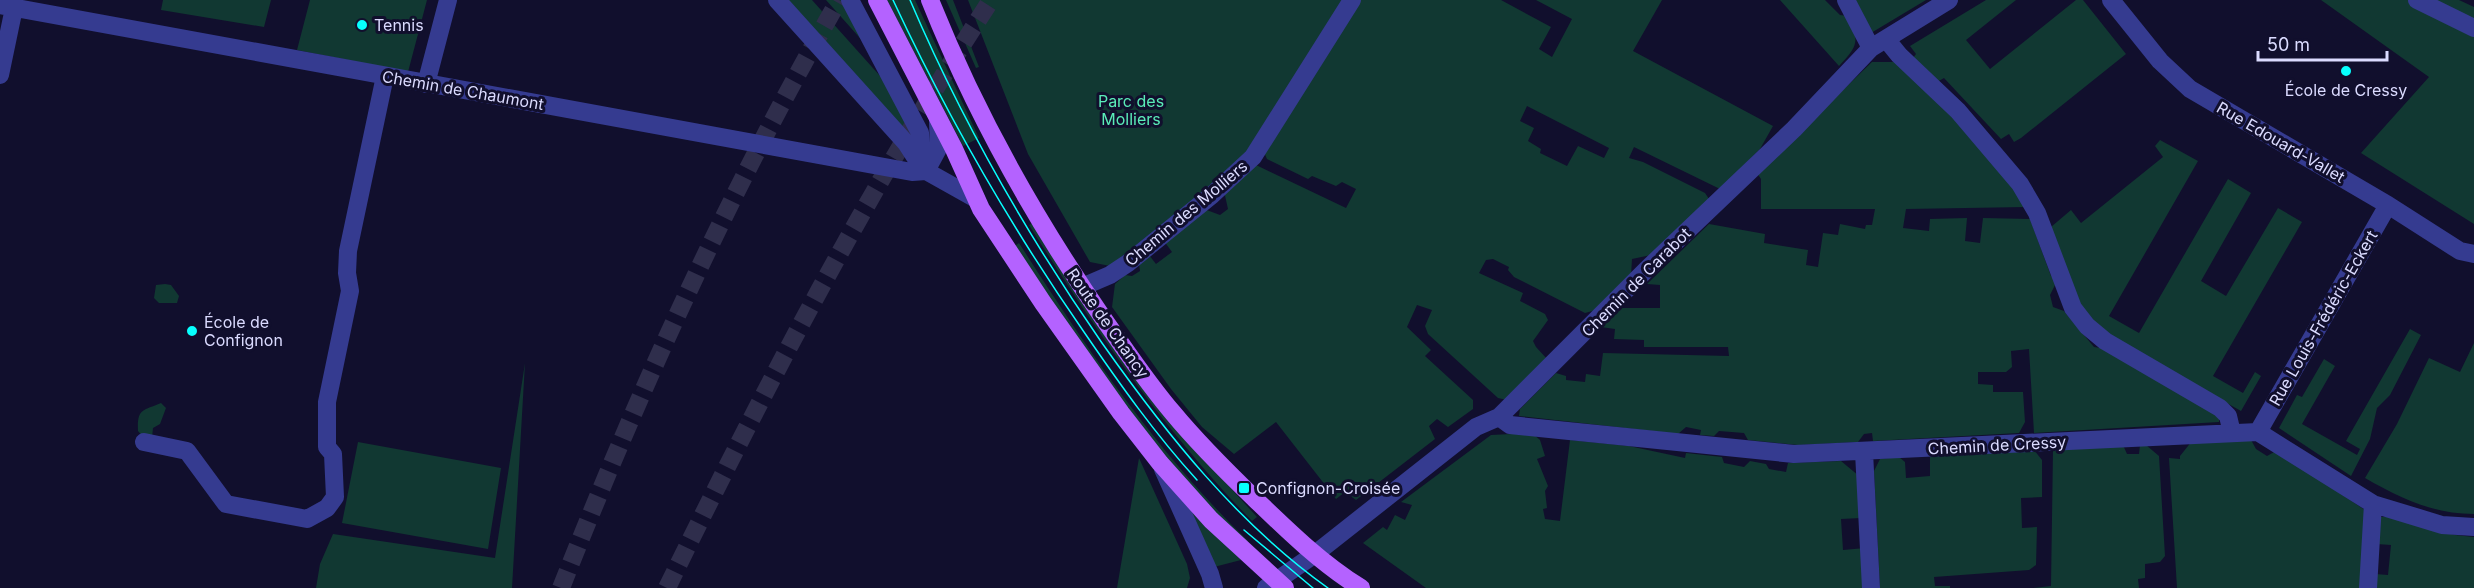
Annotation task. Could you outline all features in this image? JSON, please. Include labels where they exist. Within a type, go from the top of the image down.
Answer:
[{"type":"main road","points":[[877,0],[938,122],[954,149],[976,199],[1055,321],[1160,463],[1211,520],[1276,586]]},
{"type":"main road","name":"Route de Chancy","points":[[930,0],[966,82],[1003,155],[1046,231],[1082,287],[1173,413],[1244,488],[1315,554],[1361,588]]},
{"type":"street","points":[[426,84],[448,0]]},
{"type":"street","points":[[777,0],[906,143],[915,157],[921,145],[920,133],[850,0]]},
{"type":"street","name":"Chemin des Molliers","points":[[1082,287],[1110,275],[1128,263],[1244,167],[1262,144],[1352,0]]},
{"type":"street","points":[[1846,0],[1878,43],[1899,56],[1958,111],[2020,184],[2037,213],[2067,294],[2079,317],[2105,341],[2220,408],[2228,416],[2232,433]]},
{"type":"street","name":"Chemin de Carabot","points":[[1276,586],[1476,427],[1499,417],[1646,270],[1794,129],[1878,43],[1949,0]]},
{"type":"street","name":"Rue Edouard-Vallet","points":[[2111,0],[2160,61],[2190,89],[2388,205],[2460,251],[2474,254]]},
{"type":"street","points":[[2417,0],[2474,28]]},
{"type":"street","points":[[0,75],[7,6]]},
{"type":"street","name":"Chemin de Chaumont","points":[[7,6],[912,172],[926,171],[976,199]]},
{"type":"street","points":[[144,442],[187,451],[226,504],[308,519],[327,508],[335,497],[333,454],[327,447],[327,402],[350,291],[347,273],[348,251],[385,76]]},
{"type":"street","points":[[926,171],[939,147],[938,122]]},
{"type":"street","name":"Rue Louis-Frédéric-Eckert","points":[[2258,432],[2388,205]]},
{"type":"street","name":"Chemin de Cressy","points":[[1499,417],[1510,425],[1794,454],[2258,432]]},
{"type":"street","points":[[2258,432],[2373,504],[2442,525],[2474,527]]},
{"type":"street","points":[[1864,452],[1871,588]]},
{"type":"street","points":[[1160,463],[1207,566],[1214,588]]},
{"type":"street","points":[[2368,588],[2373,504]]},
{"type":"green space","points":[[163,0],[271,0],[264,27],[161,10]]},
{"type":"green space","name":"Tennis","points":[[310,0],[427,0],[408,72],[297,50]]},
{"type":"green space","points":[[787,0],[812,0],[889,86],[914,133],[911,138]]},
{"type":"green space","points":[[826,0],[842,0],[867,46]]},
{"type":"green space","points":[[887,0],[915,0],[979,138],[963,146]]},
{"type":"green space","points":[[946,0],[953,0],[979,67],[976,68]]},
{"type":"green space","name":"Parc des Molliers","points":[[968,0],[1345,0],[1254,144],[1228,172],[1110,266],[1090,262],[1028,154]]},
{"type":"green space","points":[[1359,0],[1501,0],[1551,27],[1539,49],[1552,57],[1572,19],[1536,0],[1662,0],[1633,51],[1773,126],[1760,149],[1720,189],[1634,147],[1629,158],[1643,162],[1705,193],[1709,199],[1651,255],[1632,259],[1631,276],[1600,309],[1585,313],[1514,277],[1508,270],[1509,267],[1493,259],[1486,260],[1479,273],[1523,293],[1520,301],[1545,314],[1548,320],[1533,341],[1548,360],[1507,400],[1498,398],[1428,334],[1425,326],[1432,310],[1417,305],[1407,327],[1431,350],[1425,356],[1473,400],[1473,409],[1448,427],[1437,419],[1429,426],[1435,439],[1356,500],[1345,492],[1336,499],[1276,422],[1234,454],[1202,427],[1171,389],[1112,307],[1115,284],[1125,275],[1132,276],[1140,271],[1139,263],[1149,255],[1156,264],[1172,252],[1164,241],[1204,209],[1220,215],[1228,209],[1224,191],[1256,165],[1346,208],[1356,189],[1342,182],[1336,186],[1312,176],[1308,179],[1267,159],[1264,152]],"holes":[[[1527,106],[1609,148],[1604,158],[1578,146],[1567,166],[1540,153],[1541,149],[1528,141],[1534,128],[1520,121]]]},
{"type":"green space","points":[[1780,0],[1825,0],[1840,15],[1848,16],[1855,43],[1839,66]]},
{"type":"green space","points":[[1854,0],[1926,0],[1871,33]]},
{"type":"green space","points":[[1986,0],[2016,0],[1966,40],[1990,69],[2076,0],[2083,0],[2126,54],[2021,138],[2014,142],[2009,134],[2001,139],[1944,78],[1937,82],[1913,58],[1916,54],[1910,46]]},
{"type":"green space","points":[[2321,0],[2459,0],[2474,7],[2474,224],[2361,153],[2429,77]]},
{"type":"green space","points":[[1872,62],[1896,62],[1967,129],[1998,165],[2026,207],[1906,209],[1903,228],[1929,231],[1930,219],[1967,218],[1965,241],[1980,243],[1983,218],[2030,219],[2051,276],[2054,277],[2055,285],[2050,295],[2053,307],[2064,311],[2094,347],[2107,349],[2219,417],[2219,422],[2034,433],[2029,349],[2011,351],[2012,367],[2006,372],[1978,372],[1978,384],[1993,385],[1993,392],[2023,392],[2025,422],[2019,433],[1873,441],[1872,433],[1864,434],[1858,442],[1798,445],[1748,440],[1744,433],[1719,431],[1714,436],[1700,435],[1701,430],[1686,427],[1678,434],[1519,416],[1520,409],[1556,373],[1566,376],[1566,380],[1585,382],[1586,374],[1600,376],[1603,353],[1729,356],[1728,347],[1644,347],[1644,340],[1614,339],[1615,329],[1601,327],[1621,308],[1660,308],[1660,285],[1647,284],[1709,224],[1765,234],[1764,243],[1808,250],[1806,265],[1818,267],[1823,233],[1838,235],[1840,224],[1865,229],[1866,225],[1872,225],[1875,209],[1761,209],[1761,179],[1757,173]]},
{"type":"green space","points":[[2160,140],[2198,161],[2109,316],[2139,333],[2228,179],[2251,193],[2201,281],[2226,296],[2278,208],[2302,222],[2213,376],[2243,393],[2255,372],[2261,376],[2241,411],[2114,340],[2092,322],[2079,305],[2051,227],[2071,210],[2081,223],[2163,157],[2155,146]]},
{"type":"green space","points":[[1035,222],[1198,452],[1257,517],[1252,521],[1190,452],[1106,342],[1029,225]]},
{"type":"green space","points":[[1019,243],[1070,322],[1125,399],[1215,508],[1248,541],[1243,545],[1156,448],[1013,247]]},
{"type":"green space","points":[[156,285],[171,285],[179,296],[177,303],[159,303],[154,298]]},
{"type":"green space","points":[[2410,329],[2421,335],[2390,395],[2377,408],[2370,439],[2351,476],[2279,428],[2297,395],[2302,397],[2324,359],[2335,366],[2302,424],[2357,455],[2360,449],[2346,441]]},
{"type":"green space","points":[[2474,343],[2474,514],[2445,511],[2417,504],[2365,478],[2397,424],[2429,358],[2460,372]]},
{"type":"green space","points":[[525,363],[512,588],[316,588],[320,564],[333,534],[495,558]]},
{"type":"green space","points":[[161,403],[166,408],[160,424],[153,428],[152,438],[145,439],[138,431],[138,418],[145,410]]},
{"type":"green space","points":[[1532,433],[1540,440],[1545,456],[1537,459],[1548,486],[1545,491],[1547,508],[1543,509],[1545,519],[1560,521],[1570,440],[1629,446],[1685,458],[1686,453],[1722,457],[1724,463],[1744,467],[1750,461],[1766,464],[1769,469],[1786,472],[1788,463],[1841,461],[1859,476],[1861,518],[1841,519],[1843,550],[1865,548],[1865,588],[1426,588],[1363,543],[1383,527],[1387,530],[1395,515],[1405,520],[1412,505],[1401,502],[1491,435]]},
{"type":"green space","points":[[2250,438],[2256,449],[2267,456],[2276,451],[2365,510],[2361,588],[2177,588],[2169,458],[2180,459],[2192,441]]},
{"type":"green space","points":[[358,442],[501,468],[488,549],[342,523]]},
{"type":"green space","points":[[2123,445],[2127,454],[2139,454],[2140,445],[2146,445],[2159,456],[2165,556],[2160,562],[2145,564],[2145,578],[2138,579],[2139,588],[2033,588],[2051,586],[2053,449]]},
{"type":"green space","points":[[2034,450],[2042,460],[2042,497],[2021,498],[2022,528],[2037,527],[2036,565],[2029,570],[1934,577],[1935,586],[1950,586],[1950,588],[1880,588],[1874,471],[1880,459],[1899,457],[1905,462],[1906,478],[1930,476],[1930,457]]},
{"type":"green space","points":[[1139,458],[1187,564],[1190,578],[1187,588],[1117,588]]},
{"type":"green space","points":[[1190,513],[1193,513],[1241,560],[1214,567]]},
{"type":"green space","points":[[2379,517],[2388,517],[2455,535],[2474,537],[2474,588],[2375,588],[2375,574],[2388,575],[2391,545],[2377,544]]},
{"type":"tunnel","points":[[561,588],[623,437],[690,289],[761,143],[839,0]]},
{"type":"tunnel","points":[[667,588],[780,363],[820,289],[903,143],[991,0]]},
{"type":"tram line","points":[[893,0],[935,86],[981,170],[1031,252],[1124,389],[1197,480]]},
{"type":"tram line","points":[[910,0],[951,90],[997,177],[1048,261],[1102,343],[1152,411],[1205,476],[1263,535],[1328,588]]},
{"type":"tram line","points":[[1244,530],[1313,588]]},
{"type":"place","name":"Tennis","points":[[362,25]]},
{"type":"place","name":"École de Cressy","points":[[2346,71]]},
{"type":"place","name":"École de Confignon","points":[[192,331]]},
{"type":"place","name":"Confignon-Croisée","points":[[1244,488]]}]
